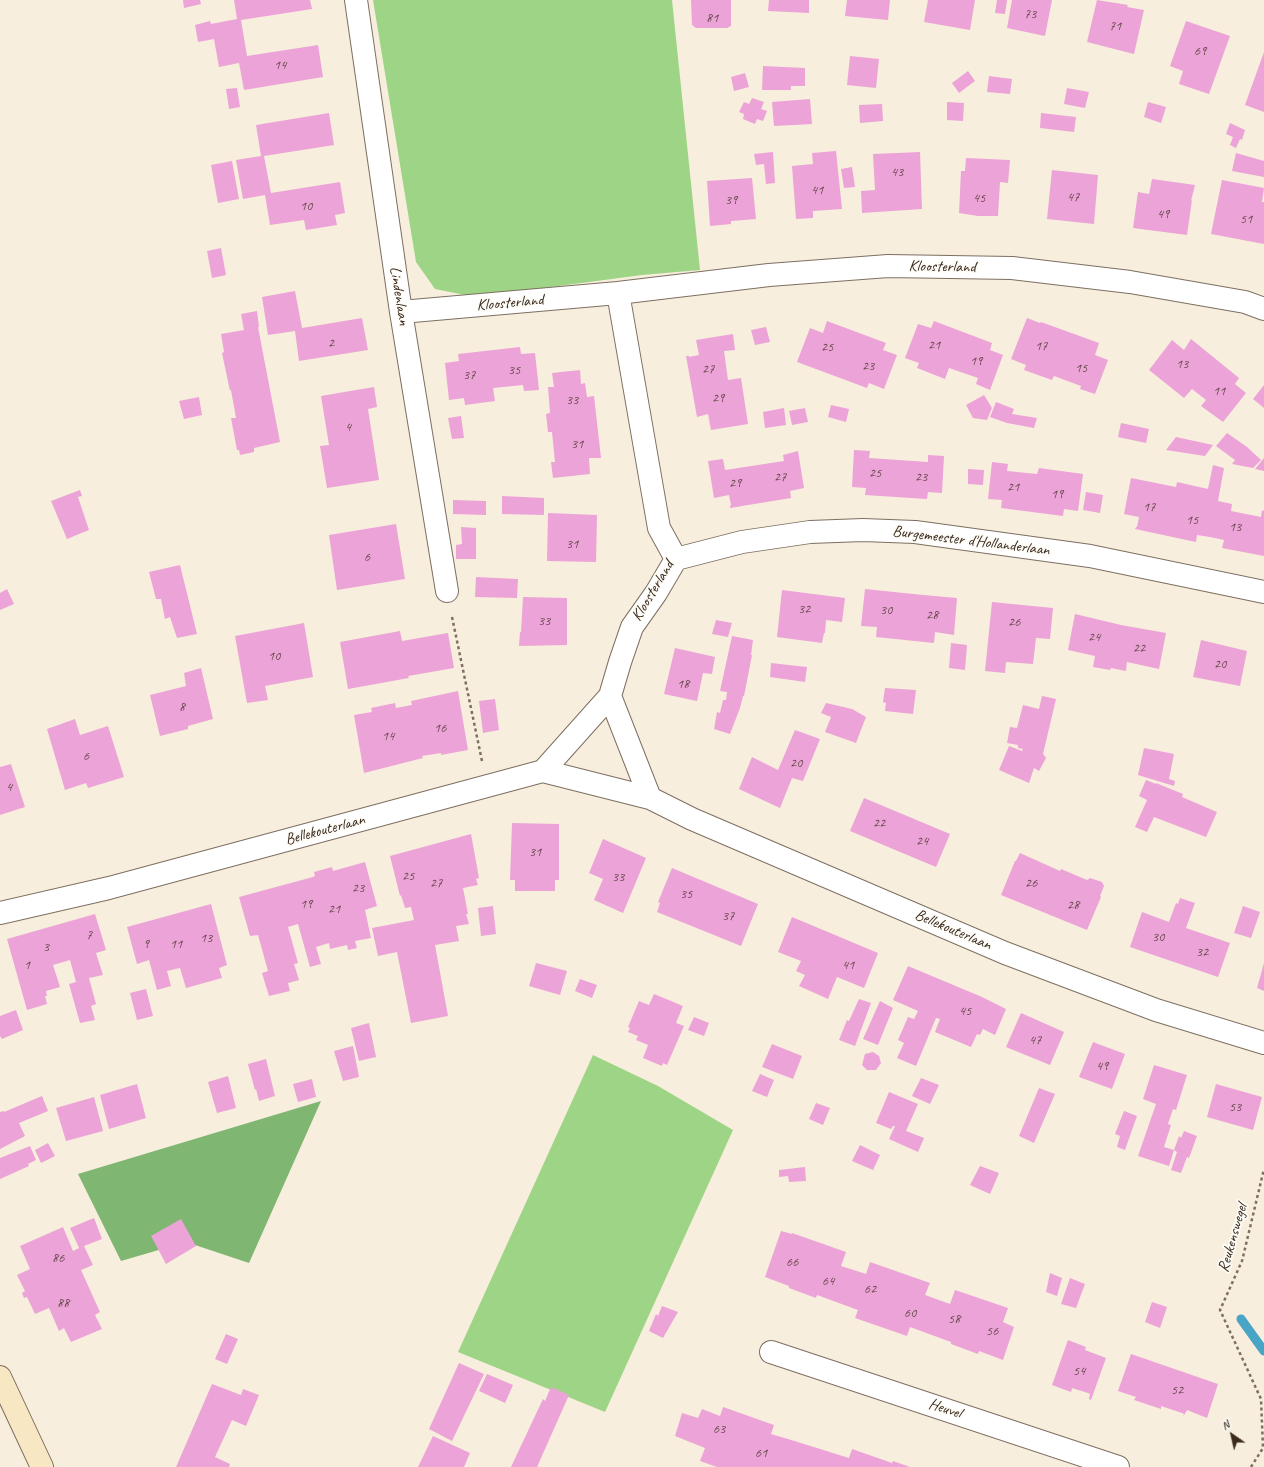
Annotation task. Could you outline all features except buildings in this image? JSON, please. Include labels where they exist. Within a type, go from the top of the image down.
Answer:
[{"type":"street","name":"Lindenlaan","points":[[356,0],[401,312],[447,591]]},
{"type":"street","name":"Kloosterland","points":[[401,312],[618,293],[769,275],[888,266],[1012,268],[1130,282],[1245,302],[1264,309]]},
{"type":"street","name":"Kloosterland","points":[[543,771],[610,696],[632,627],[656,593],[676,559],[659,528],[618,293]]},
{"type":"street","name":"Burgemeester d'Hollanderlaan","points":[[676,559],[742,542],[810,532],[863,530],[915,532],[1090,556],[1264,592]]},
{"type":"street","points":[[610,696],[650,798]]},
{"type":"street","name":"Bellekouterlaan","points":[[0,913],[109,888],[543,771],[650,798],[692,819],[1005,953],[1156,1010],[1264,1043]]},
{"type":"street","name":"Heuvel","points":[[771,1352],[1118,1467]]},
{"type":"street","points":[[0,1377],[42,1467]]},
{"type":"path","points":[[447,591],[487,786]]},
{"type":"path","name":"Reukenswegel","points":[[1251,1467],[1264,1448],[1261,1399],[1220,1310],[1242,1261],[1264,1169]]},
{"type":"path","points":[[1261,1399],[1264,1403]]},
{"type":"green space","points":[[373,0],[672,0],[700,270],[642,275],[475,297],[435,289],[416,262]]},
{"type":"green space","points":[[593,1055],[658,1086],[733,1130],[605,1412],[458,1352]]},
{"type":"green space","points":[[321,1101],[249,1263],[186,1242],[121,1261],[78,1174]]},
{"type":"waterway","points":[[1241,1319],[1264,1351]]}]
